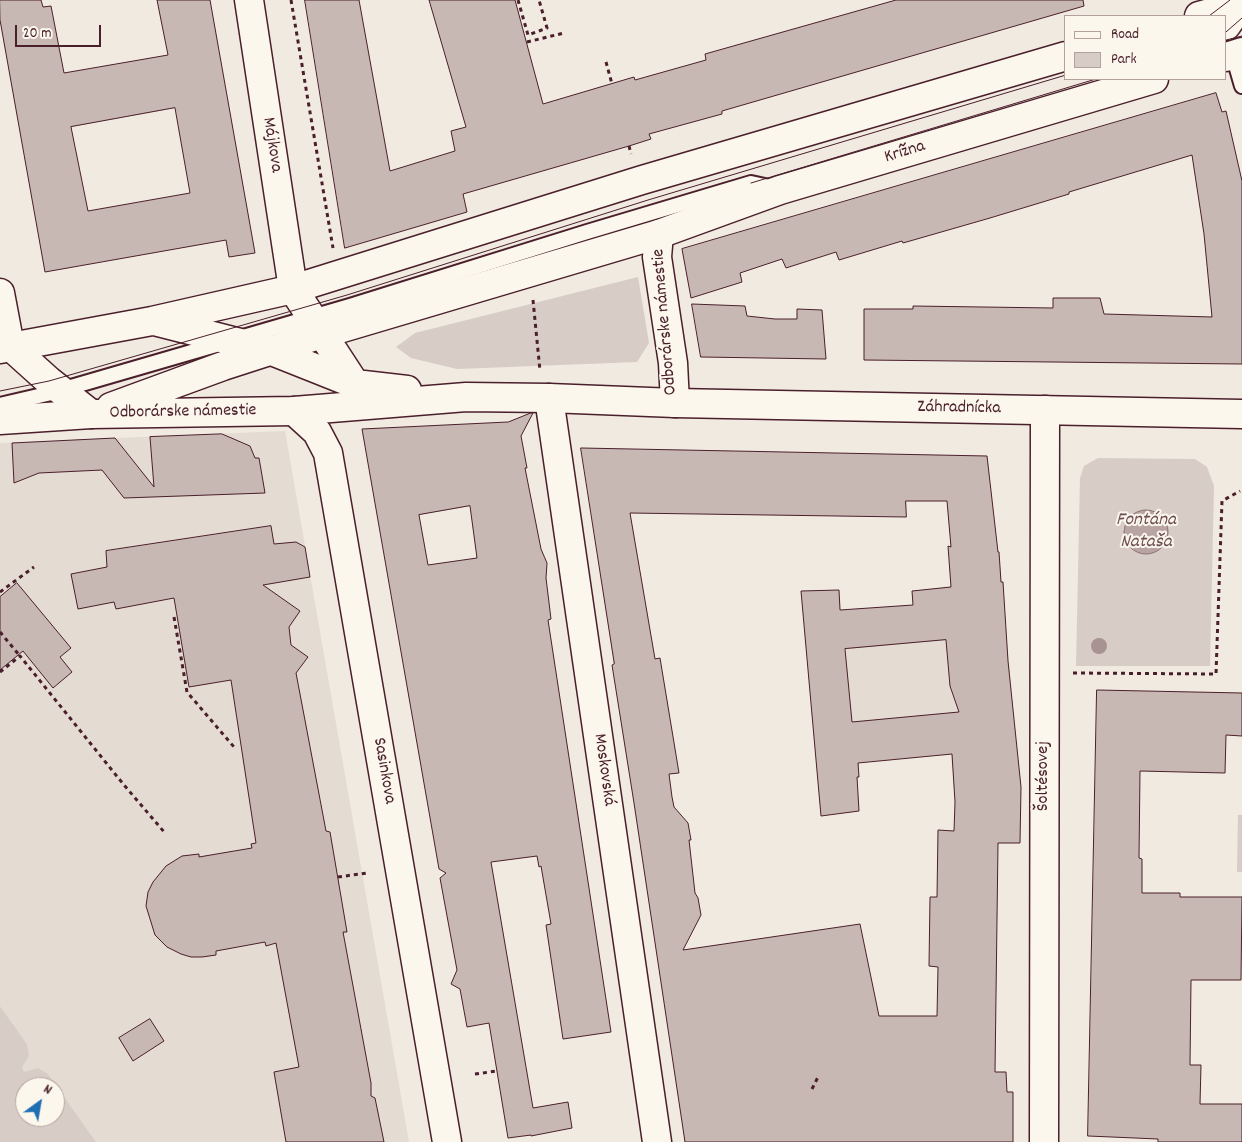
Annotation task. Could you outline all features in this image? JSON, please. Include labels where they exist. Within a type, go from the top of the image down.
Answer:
[{"type":"street","name":"Májkova","points":[[249,0],[292,289]]},
{"type":"street","points":[[1205,15],[1238,9]]},
{"type":"street","name":"Odborárske námestie","points":[[5,348],[152,321],[292,289],[642,180],[1064,57]]},
{"type":"street","name":"Krížna","points":[[659,234],[780,190],[1151,80]]},
{"type":"street","name":"Odborárske námestie","points":[[659,234],[657,257],[673,363],[675,403],[466,397],[294,412],[91,414],[223,366],[272,351],[316,325],[659,234]]},
{"type":"street","points":[[292,289],[355,384]]},
{"type":"street","points":[[0,293],[5,348],[91,414]]},
{"type":"street","name":"Odborárske námestie","points":[[152,321],[272,351],[355,384],[466,397]]},
{"type":"street","name":"Moskovská","points":[[549,398],[657,1142]]},
{"type":"street","name":"Záhradnícka","points":[[675,403],[1242,414]]},
{"type":"street","name":"Šoltésovej","points":[[1044,1142],[1045,410]]},
{"type":"street","name":"Sasinkova","points":[[294,412],[317,432],[328,453],[447,1142]]},
{"type":"street","points":[[0,420],[91,414]]},
{"type":"lane","points":[[0,405],[60,390],[233,340],[316,325],[751,183],[780,190]]},
{"type":"path","points":[[291,0],[334,250]]},
{"type":"path","points":[[518,0],[528,34],[547,28],[539,0]]},
{"type":"path","points":[[527,42],[564,33]]},
{"type":"path","points":[[606,62],[612,84]]},
{"type":"path","points":[[533,295],[540,371]]},
{"type":"path","points":[[1070,673],[1216,674],[1222,501],[1240,490]]},
{"type":"path","points":[[0,592],[34,567]]},
{"type":"path","points":[[174,617],[187,692],[234,748]]},
{"type":"path","points":[[0,632],[165,833]]},
{"type":"path","points":[[0,672],[20,656]]},
{"type":"path","points":[[338,877],[367,873]]},
{"type":"path","points":[[475,1074],[497,1071]]},
{"type":"path","points":[[812,1089],[818,1077]]},
{"type":"shaded area","points":[[285,431],[409,1142],[96,1142],[65,1098],[65,1077],[50,1077],[48,1074],[24,1072],[22,1068],[27,1044],[0,1006],[0,443]]},
{"type":"shaded area","points":[[948,546],[997,546],[999,552],[1021,797],[955,802],[951,754],[859,763],[859,777],[857,777],[859,811],[821,816],[801,591],[839,590],[841,610],[913,605],[912,591],[951,586]]},
{"type":"green space","points":[[638,277],[649,343],[637,362],[457,369],[411,358],[396,347],[415,333]]},
{"type":"green space","points":[[1098,458],[1195,459],[1207,467],[1214,486],[1210,666],[1076,666],[1080,478],[1084,466]],"holes":[[[1141,510],[1153,511],[1168,528],[1167,538],[1162,546],[1154,552],[1146,554],[1138,552],[1126,542],[1123,535],[1124,527],[1129,518]]]},
{"type":"green space","points":[[1238,815],[1242,815],[1242,872],[1237,872]]},
{"type":"green space","points":[[0,1006],[27,1044],[29,1056],[22,1067],[24,1072],[38,1068],[50,1077],[15,1077],[15,1127],[65,1127],[65,1098],[96,1142],[0,1142]]},
{"type":"water","name":"Fontána Nataša","points":[[1150,510],[1162,516],[1167,523],[1167,541],[1162,548],[1155,553],[1142,554],[1134,551],[1127,544],[1124,528],[1127,520],[1134,513]]},
{"type":"building","points":[[0,0],[41,0],[43,7],[51,6],[64,73],[168,55],[157,0],[210,0],[255,253],[229,257],[226,240],[45,272],[0,20]],"holes":[[[175,108],[190,193],[88,211],[71,127]]]},
{"type":"building","points":[[305,0],[359,0],[390,171],[455,151],[451,131],[466,127],[429,0],[515,0],[543,104],[634,77],[635,80],[706,60],[705,54],[896,0],[1083,0],[1084,6],[722,111],[722,114],[649,134],[651,139],[463,194],[467,212],[345,248]]},
{"type":"building","points":[[1216,93],[1222,112],[1226,111],[1242,181],[1242,364],[864,360],[864,309],[913,309],[913,306],[1053,308],[1053,298],[1100,298],[1104,314],[1212,317],[1204,234],[1192,155],[990,218],[839,260],[836,252],[786,268],[782,259],[740,273],[742,282],[691,298],[682,249]]},
{"type":"building","points":[[692,304],[745,306],[747,316],[775,319],[797,319],[797,309],[822,310],[826,359],[701,357]]},
{"type":"building","points":[[533,413],[521,436],[527,468],[525,468],[541,549],[547,563],[546,578],[551,619],[548,620],[611,1032],[563,1039],[546,925],[551,924],[541,866],[539,867],[537,856],[491,862],[533,1108],[568,1102],[572,1128],[531,1136],[508,1138],[489,1023],[467,1027],[460,989],[451,984],[457,970],[440,878],[446,873],[439,869],[362,429],[508,422]],"holes":[[[470,506],[477,558],[428,565],[419,515]]]},
{"type":"building","points":[[222,434],[250,446],[255,458],[259,458],[265,493],[124,498],[102,470],[39,473],[14,483],[12,443],[115,438],[154,487],[150,437]]},
{"type":"building","points":[[581,448],[987,456],[1001,582],[1003,582],[1008,661],[1021,787],[1020,843],[998,843],[995,1072],[1006,1072],[1007,1092],[1013,1092],[1013,1142],[685,1142],[612,665],[614,664]],"holes":[[[906,501],[947,501],[951,547],[948,546],[951,587],[912,591],[913,605],[840,610],[839,590],[801,591],[821,816],[859,811],[858,763],[952,754],[955,802],[954,831],[938,830],[937,897],[930,897],[929,966],[938,967],[937,1016],[879,1016],[860,924],[683,950],[701,915],[698,898],[695,893],[688,823],[674,807],[672,797],[669,774],[679,773],[660,658],[655,659],[630,513],[906,517]],[[946,640],[950,686],[959,712],[852,722],[845,649]]]},
{"type":"building","points":[[271,526],[274,544],[296,542],[305,547],[310,577],[263,585],[300,611],[289,627],[291,645],[308,657],[296,673],[326,831],[330,832],[347,932],[343,932],[371,1083],[371,1096],[375,1098],[384,1142],[286,1142],[274,1072],[299,1067],[276,943],[266,946],[265,942],[216,951],[216,955],[191,957],[167,947],[155,935],[146,906],[148,892],[153,882],[166,866],[182,856],[199,854],[199,857],[252,848],[251,844],[256,843],[231,680],[189,687],[174,598],[116,609],[114,602],[78,609],[71,574],[107,567],[106,551]]},
{"type":"building","points":[[17,583],[71,648],[60,657],[72,672],[53,688],[23,651],[0,670],[0,597]]},
{"type":"building","points":[[1097,690],[1242,693],[1242,736],[1226,735],[1225,773],[1140,771],[1139,858],[1142,859],[1142,893],[1180,893],[1180,897],[1242,897],[1241,980],[1191,980],[1190,1065],[1201,1065],[1200,1104],[1242,1104],[1242,1142],[1158,1142],[1158,1139],[1088,1136]]},
{"type":"building","points":[[150,1019],[164,1041],[133,1061],[119,1038]]},
{"type":"tram line","points":[[1210,15],[1230,0]]},
{"type":"tram line","points":[[1227,31],[1242,18]]},
{"type":"tram line","points":[[1227,40],[1242,36]]},
{"type":"tram line","points":[[0,391],[49,381],[347,295],[648,200],[1064,76]]},
{"type":"tram line","points":[[751,183],[1093,80]]}]
